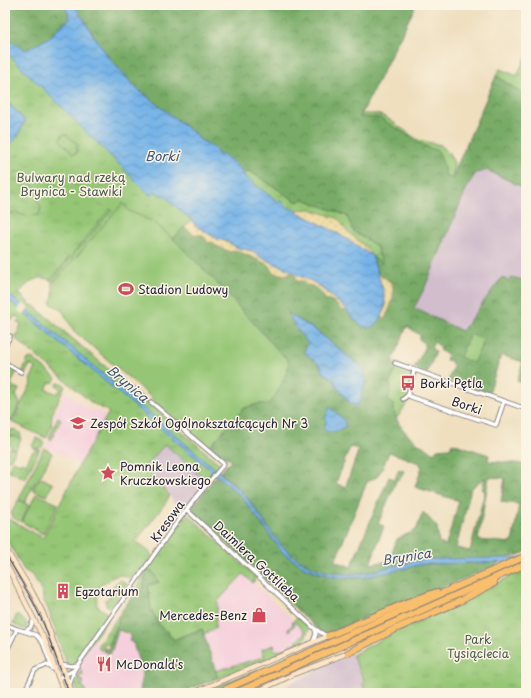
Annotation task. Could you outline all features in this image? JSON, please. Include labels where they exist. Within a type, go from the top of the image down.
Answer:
[{"type":"highway","points":[[216,693],[526,556]]},
{"type":"highway","points":[[236,693],[525,565]]},
{"type":"highway","points":[[348,653],[413,621],[458,602],[497,581],[506,573]]},
{"type":"highway","points":[[328,636],[426,595],[460,585]]},
{"type":"main road","points":[[5,548],[43,612],[72,693]]},
{"type":"main road","points":[[5,562],[46,641],[64,693]]},
{"type":"main road","points":[[193,693],[328,636]]},
{"type":"main road","points":[[254,693],[326,660],[348,653]]},
{"type":"street","points":[[5,346],[10,336]]},
{"type":"street","points":[[5,363],[21,372]]},
{"type":"street","name":"Borki","points":[[395,363],[414,371],[526,409]]},
{"type":"street","points":[[404,399],[408,394],[414,371]]},
{"type":"street","name":"Borki","points":[[408,394],[411,397],[496,425],[504,401]]},
{"type":"street","name":"Kresowa","points":[[74,670],[187,510],[224,464],[151,402]]},
{"type":"street","name":"Daimlera Gottlieba","points":[[187,510],[314,628],[328,636]]},
{"type":"street","points":[[25,631],[30,628],[34,619]]},
{"type":"street","points":[[5,624],[17,630],[36,635],[43,643],[52,668]]},
{"type":"street","points":[[313,642],[316,634],[314,628]]},
{"type":"street","points":[[5,654],[17,630]]},
{"type":"street","points":[[61,664],[71,666],[78,665]]},
{"type":"street","points":[[24,693],[35,670],[47,665],[56,671]]},
{"type":"street","points":[[59,678],[74,670]]},
{"type":"street","points":[[70,686],[74,670]]},
{"type":"shaded area","points":[[487,170],[526,189],[526,281],[512,278],[508,281],[502,277],[462,331],[414,309],[468,185],[477,173]]},
{"type":"shaded area","name":"Zespół Szkół Ogólnokształcących Nr 3","points":[[66,391],[87,409],[96,410],[106,417],[80,464],[45,446],[54,428],[54,416]]},
{"type":"shaded area","points":[[165,444],[206,481],[183,509],[175,504],[145,468]]},
{"type":"shaded area","points":[[243,573],[307,633],[295,646],[215,671],[204,634],[215,629],[218,601]]},
{"type":"shaded area","points":[[118,630],[130,634],[132,637],[129,639],[133,643],[142,672],[140,693],[78,693],[67,665],[78,661],[93,640],[101,651],[111,653]]},
{"type":"shaded area","points":[[351,653],[368,693],[273,693],[327,664]]},
{"type":"green space","name":"Bulwary nad rzeką Brynica - Stawiki","points":[[5,5],[326,5],[317,114],[378,114],[387,118],[418,140],[441,145],[449,153],[454,163],[452,185],[392,359],[413,374],[414,380],[409,400],[397,418],[385,429],[175,236],[173,239],[155,223],[57,283],[45,278],[36,279],[28,284],[19,293],[32,306],[33,305],[221,465],[206,481],[165,444],[145,467],[169,495],[166,502],[136,542],[150,552],[152,556],[138,575],[129,577],[119,575],[111,578],[106,583],[103,582],[98,593],[97,606],[107,613],[108,619],[78,661],[72,665],[67,665],[48,609],[43,599],[43,594],[32,575],[24,570],[5,536],[5,521],[11,520],[43,538],[80,464],[109,412],[92,403],[15,338],[21,324],[17,323],[20,318],[15,316],[5,329],[5,150],[17,137],[25,121],[5,99]]},
{"type":"green space","points":[[5,5],[65,5],[70,19],[60,26],[50,37],[26,50],[12,42],[5,44]]},
{"type":"green space","points":[[75,5],[416,5],[360,117],[380,118],[423,145],[438,151],[443,163],[446,177],[453,179],[454,173],[496,76],[526,96],[526,189],[487,170],[476,173],[468,185],[424,289],[414,308],[462,331],[502,277],[508,281],[512,277],[526,281],[526,385],[517,381],[523,362],[501,355],[489,393],[448,380],[454,366],[451,364],[452,361],[446,360],[448,354],[440,351],[441,347],[434,342],[431,348],[436,352],[427,373],[414,368],[424,350],[424,344],[419,339],[421,336],[407,326],[391,364],[397,367],[389,385],[391,386],[388,401],[394,405],[397,421],[407,434],[420,445],[434,453],[437,449],[450,448],[452,443],[489,455],[488,461],[526,464],[526,552],[504,558],[417,561],[369,572],[350,574],[339,574],[319,570],[309,566],[283,547],[247,497],[220,472],[231,461],[229,458],[218,455],[209,447],[244,408],[257,404],[270,403],[289,362],[213,279],[173,239],[184,227],[195,235],[202,235],[209,243],[213,242],[217,246],[230,252],[236,250],[269,265],[274,273],[283,274],[291,272],[308,285],[315,287],[323,294],[325,299],[333,301],[343,311],[347,310],[357,322],[368,327],[380,320],[382,316],[385,319],[390,281],[378,274],[372,256],[382,264],[376,246],[353,231],[347,216],[304,199],[297,202],[250,171],[243,172],[222,155],[220,156],[214,148],[199,139],[195,134],[135,87],[110,59],[79,15]],"holes":[[[304,322],[363,368],[365,385],[362,390],[361,399],[351,404],[337,387],[335,381],[322,371],[321,366],[304,352],[309,343]],[[350,447],[359,449],[345,488],[336,483]],[[389,452],[419,463],[422,467],[415,487],[459,501],[446,545],[439,543],[437,527],[423,512],[416,530],[397,539],[389,561],[370,564],[384,526],[378,524],[397,479],[400,479],[404,471],[399,469],[395,479],[389,477],[351,567],[335,561],[367,482],[377,477]],[[489,477],[505,478],[501,502],[519,504],[512,543],[478,540]],[[485,478],[482,490],[485,491],[470,551],[456,548],[471,488]]]},
{"type":"green space","points":[[526,56],[526,96],[496,76],[500,69],[517,76]]},
{"type":"green space","points":[[65,134],[77,143],[77,153],[73,154],[60,140],[62,135]]},
{"type":"green space","points":[[16,171],[24,173],[39,194],[37,201],[41,207],[39,215],[24,216],[17,212],[5,215],[5,180]]},
{"type":"green space","points":[[123,203],[129,211],[154,222],[173,239],[213,279],[289,362],[282,384],[270,403],[257,404],[244,408],[209,447],[155,403],[151,397],[74,331],[62,310],[50,303],[53,293],[52,283]]},
{"type":"green space","points":[[110,209],[112,210],[51,282],[50,280]]},
{"type":"green space","points":[[470,334],[484,340],[473,363],[460,357]]},
{"type":"green space","points":[[32,358],[56,378],[53,383],[50,382],[46,389],[57,394],[61,388],[56,385],[58,383],[63,383],[65,386],[52,414],[51,427],[46,438],[12,422],[32,382],[30,380],[36,368],[30,365],[24,376],[21,375],[28,359]]},
{"type":"green space","points":[[5,365],[17,371],[11,384],[13,385],[5,400],[5,390]]},
{"type":"green space","points":[[14,387],[19,389],[16,395],[20,403],[11,421],[5,418],[5,409],[6,402]]},
{"type":"green space","points":[[58,417],[61,419],[51,440],[49,437]]},
{"type":"green space","points":[[11,430],[18,431],[21,434],[21,439],[7,434]]},
{"type":"green space","points":[[7,435],[21,439],[16,450],[11,448],[10,444],[5,444]]},
{"type":"green space","points":[[36,438],[44,442],[42,447],[35,449],[32,446]]},
{"type":"green space","points":[[44,448],[52,453],[25,502],[19,499]]},
{"type":"green space","points":[[5,449],[12,449],[15,451],[9,460],[5,459]]},
{"type":"green space","points":[[40,449],[25,479],[8,470],[13,461],[20,464],[21,462],[26,464],[32,452]]},
{"type":"green space","points":[[217,475],[242,497],[283,553],[304,567],[321,574],[338,578],[356,578],[424,564],[501,562],[495,566],[328,633],[322,632],[193,513],[193,506]]},
{"type":"green space","points":[[42,478],[53,484],[46,496],[33,490],[36,483]]},
{"type":"green space","points":[[36,494],[58,504],[43,534],[22,522]]},
{"type":"green space","points":[[18,500],[29,505],[21,522],[12,517],[11,514]]},
{"type":"green space","points":[[188,515],[255,576],[255,579],[253,583],[243,574],[218,601],[215,629],[204,634],[202,629],[173,640],[162,629],[151,610],[148,585],[159,582],[146,571]]},
{"type":"green space","name":"Park Tysiąclecia","points":[[526,568],[526,693],[367,693],[362,684],[364,680],[352,655],[393,633],[457,604]]},
{"type":"green space","points":[[150,570],[159,582],[148,585],[151,610],[162,629],[168,631],[173,640],[202,629],[218,678],[179,693],[140,693],[142,672],[133,643],[129,641],[129,639],[131,639],[129,636],[130,634],[118,630],[111,653],[110,654],[103,651],[104,648],[108,649],[115,627],[118,624],[119,615],[133,595],[140,593],[144,586],[146,571]]},
{"type":"green space","points":[[146,572],[144,586],[140,593],[133,595],[141,579]]},
{"type":"green space","points":[[121,580],[127,584],[111,608],[106,605],[105,599],[107,600],[111,595],[109,593],[115,584]]},
{"type":"green space","points":[[448,593],[449,596],[229,693],[223,693]]},
{"type":"green space","points":[[17,614],[27,623],[27,628],[24,629],[13,624]]},
{"type":"green space","points":[[119,615],[118,624],[115,627],[109,644],[105,643],[101,651],[98,648],[98,645]]},
{"type":"green space","points":[[299,618],[309,628],[304,643],[218,678],[215,671],[264,657],[262,649],[274,645],[275,646],[273,647],[277,651],[288,648],[291,644],[294,645],[305,632],[296,623],[289,631],[288,629],[293,624],[292,622]]},
{"type":"green space","points":[[260,669],[207,693],[198,693]]},
{"type":"green space","points":[[81,670],[83,676],[80,675],[79,679],[82,680],[83,684],[81,685],[86,693],[78,693],[75,684]]},
{"type":"sand","points":[[310,209],[339,219],[346,230],[369,251],[372,256],[339,234],[294,210]]},
{"type":"sand","points":[[192,220],[195,225],[217,239],[226,241],[239,248],[253,251],[262,258],[313,281],[347,310],[343,311],[333,301],[325,299],[314,287],[304,285],[304,281],[296,281],[296,276],[291,272],[285,275],[274,273],[269,265],[236,250],[230,252],[217,246],[213,242],[209,243],[202,235],[195,235],[184,227]]},
{"type":"sand","points":[[378,274],[389,281],[393,289],[391,305],[385,319],[382,316],[386,305]]},
{"type":"water","name":"Borki","points":[[65,5],[75,5],[79,15],[81,15],[110,59],[135,87],[195,134],[199,139],[214,148],[220,156],[222,154],[239,167],[245,177],[277,201],[281,201],[286,206],[339,234],[372,256],[384,290],[385,301],[384,312],[375,326],[365,327],[361,325],[343,306],[315,283],[262,258],[253,251],[238,248],[226,241],[217,239],[198,228],[192,220],[176,207],[168,198],[155,192],[150,195],[5,51],[5,44],[12,42],[26,50],[50,37],[60,26],[70,19]]},
{"type":"water","points":[[5,99],[25,121],[17,137],[5,150]]},
{"type":"water","points":[[5,291],[239,489],[283,546],[306,564],[324,571],[354,574],[371,572],[406,562],[420,560],[507,557],[526,558],[526,562],[424,564],[366,577],[353,578],[332,577],[304,567],[283,553],[242,497],[5,297]]},
{"type":"water","points":[[288,313],[318,332],[363,368],[365,385],[362,390],[361,399],[357,406],[351,404],[337,387],[335,381],[322,371],[321,366],[304,352],[308,343],[296,328]]},
{"type":"water","points":[[329,406],[344,420],[346,427],[337,431],[327,432],[322,427],[326,424],[326,414],[329,411]]},
{"type":"pier","points":[[23,303],[29,308],[23,315],[18,310]]},
{"type":"waterway","points":[[77,10],[79,15]]},
{"type":"tram line","points":[[5,553],[33,602],[44,625],[69,693]]},
{"type":"place","name":"Stadion Ludowy","points":[[126,289]]},
{"type":"place","name":"Borki Pętla","points":[[408,383]]},
{"type":"place","name":"Zespół Szkół Ogólnokształcących Nr 3","points":[[78,423]]},
{"type":"place","name":"Pomnik Leona Kruczkowskiego","points":[[108,473]]},
{"type":"place","name":"Egzotarium","points":[[63,591]]},
{"type":"place","name":"Mercedes-Benz","points":[[259,615]]},
{"type":"place","name":"McDonald's","points":[[104,664]]},
{"type":"water label","name":"Brynica","points":[[128,383]]},
{"type":"water label","name":"Brynica","points":[[406,556]]}]
